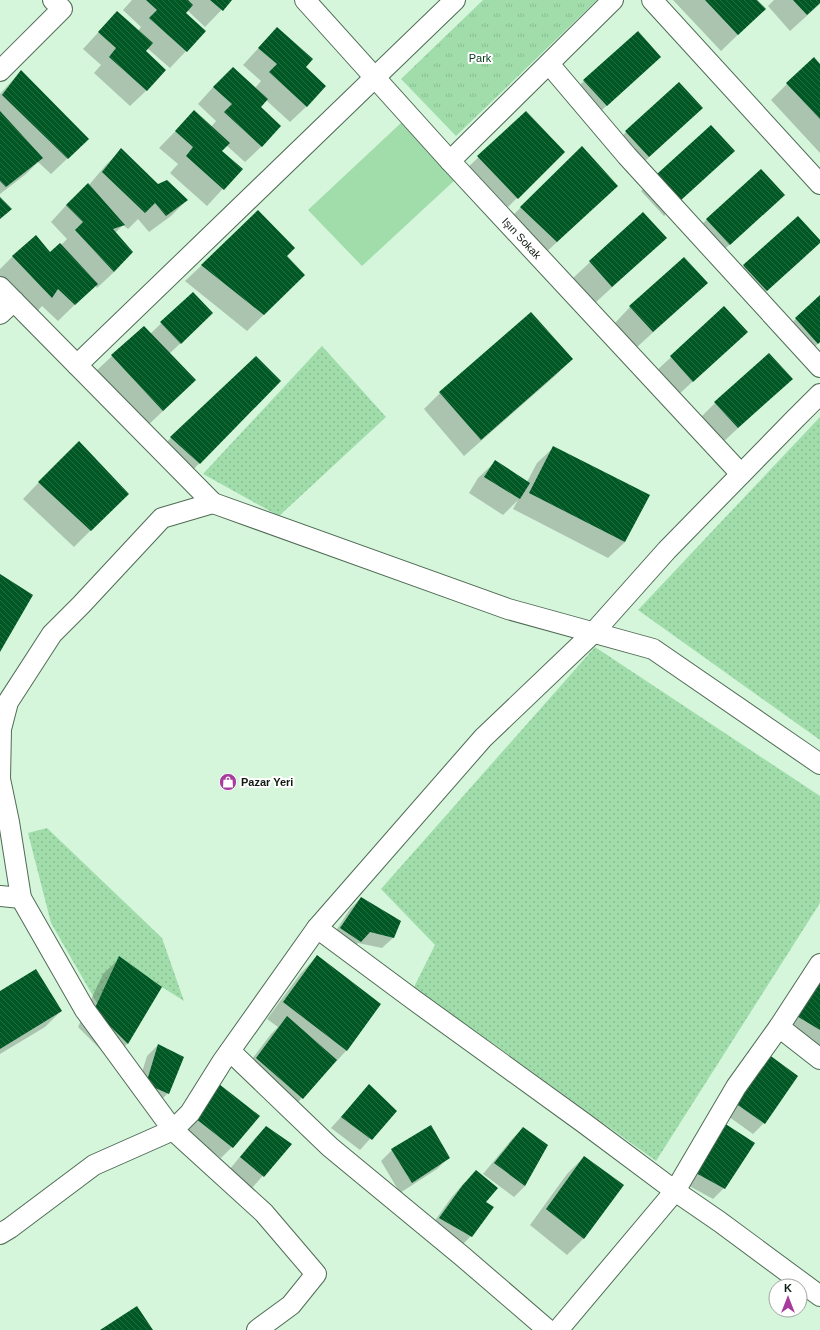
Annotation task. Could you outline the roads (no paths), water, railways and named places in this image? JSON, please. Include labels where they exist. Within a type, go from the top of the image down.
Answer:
[{"type":"street","name":"Işın Sokak","points":[[305,0],[450,162],[741,474]]},
{"type":"street","points":[[76,365],[455,0]]},
{"type":"street","points":[[450,162],[613,0]]},
{"type":"street","points":[[652,0],[820,184]]},
{"type":"street","points":[[0,71],[62,3]]},
{"type":"street","points":[[549,64],[627,156],[820,367]]},
{"type":"street","points":[[0,287],[213,503],[508,609],[653,649],[820,764]]},
{"type":"street","points":[[0,314],[14,301]]},
{"type":"street","points":[[0,1234],[94,1165],[174,1130],[190,1113],[230,1051],[317,928],[483,738],[593,633],[667,550],[820,394]]},
{"type":"street","points":[[213,503],[162,518],[86,600],[52,634],[8,702],[1,729],[0,779],[9,822],[21,898],[85,1010],[174,1130],[264,1213],[316,1274],[291,1305],[257,1330]]},
{"type":"street","points":[[0,896],[21,898]]},
{"type":"street","points":[[317,928],[820,1296]]},
{"type":"street","points":[[558,1330],[675,1191],[736,1087],[779,1027],[820,964]]},
{"type":"street","points":[[779,1027],[820,1059]]},
{"type":"street","points":[[230,1051],[330,1147],[462,1256],[548,1330]]},
{"type":"place","name":"Pazar Yeri","points":[[228,782]]},
{"type":"park label","name":"Park","points":[[480,58]]}]
